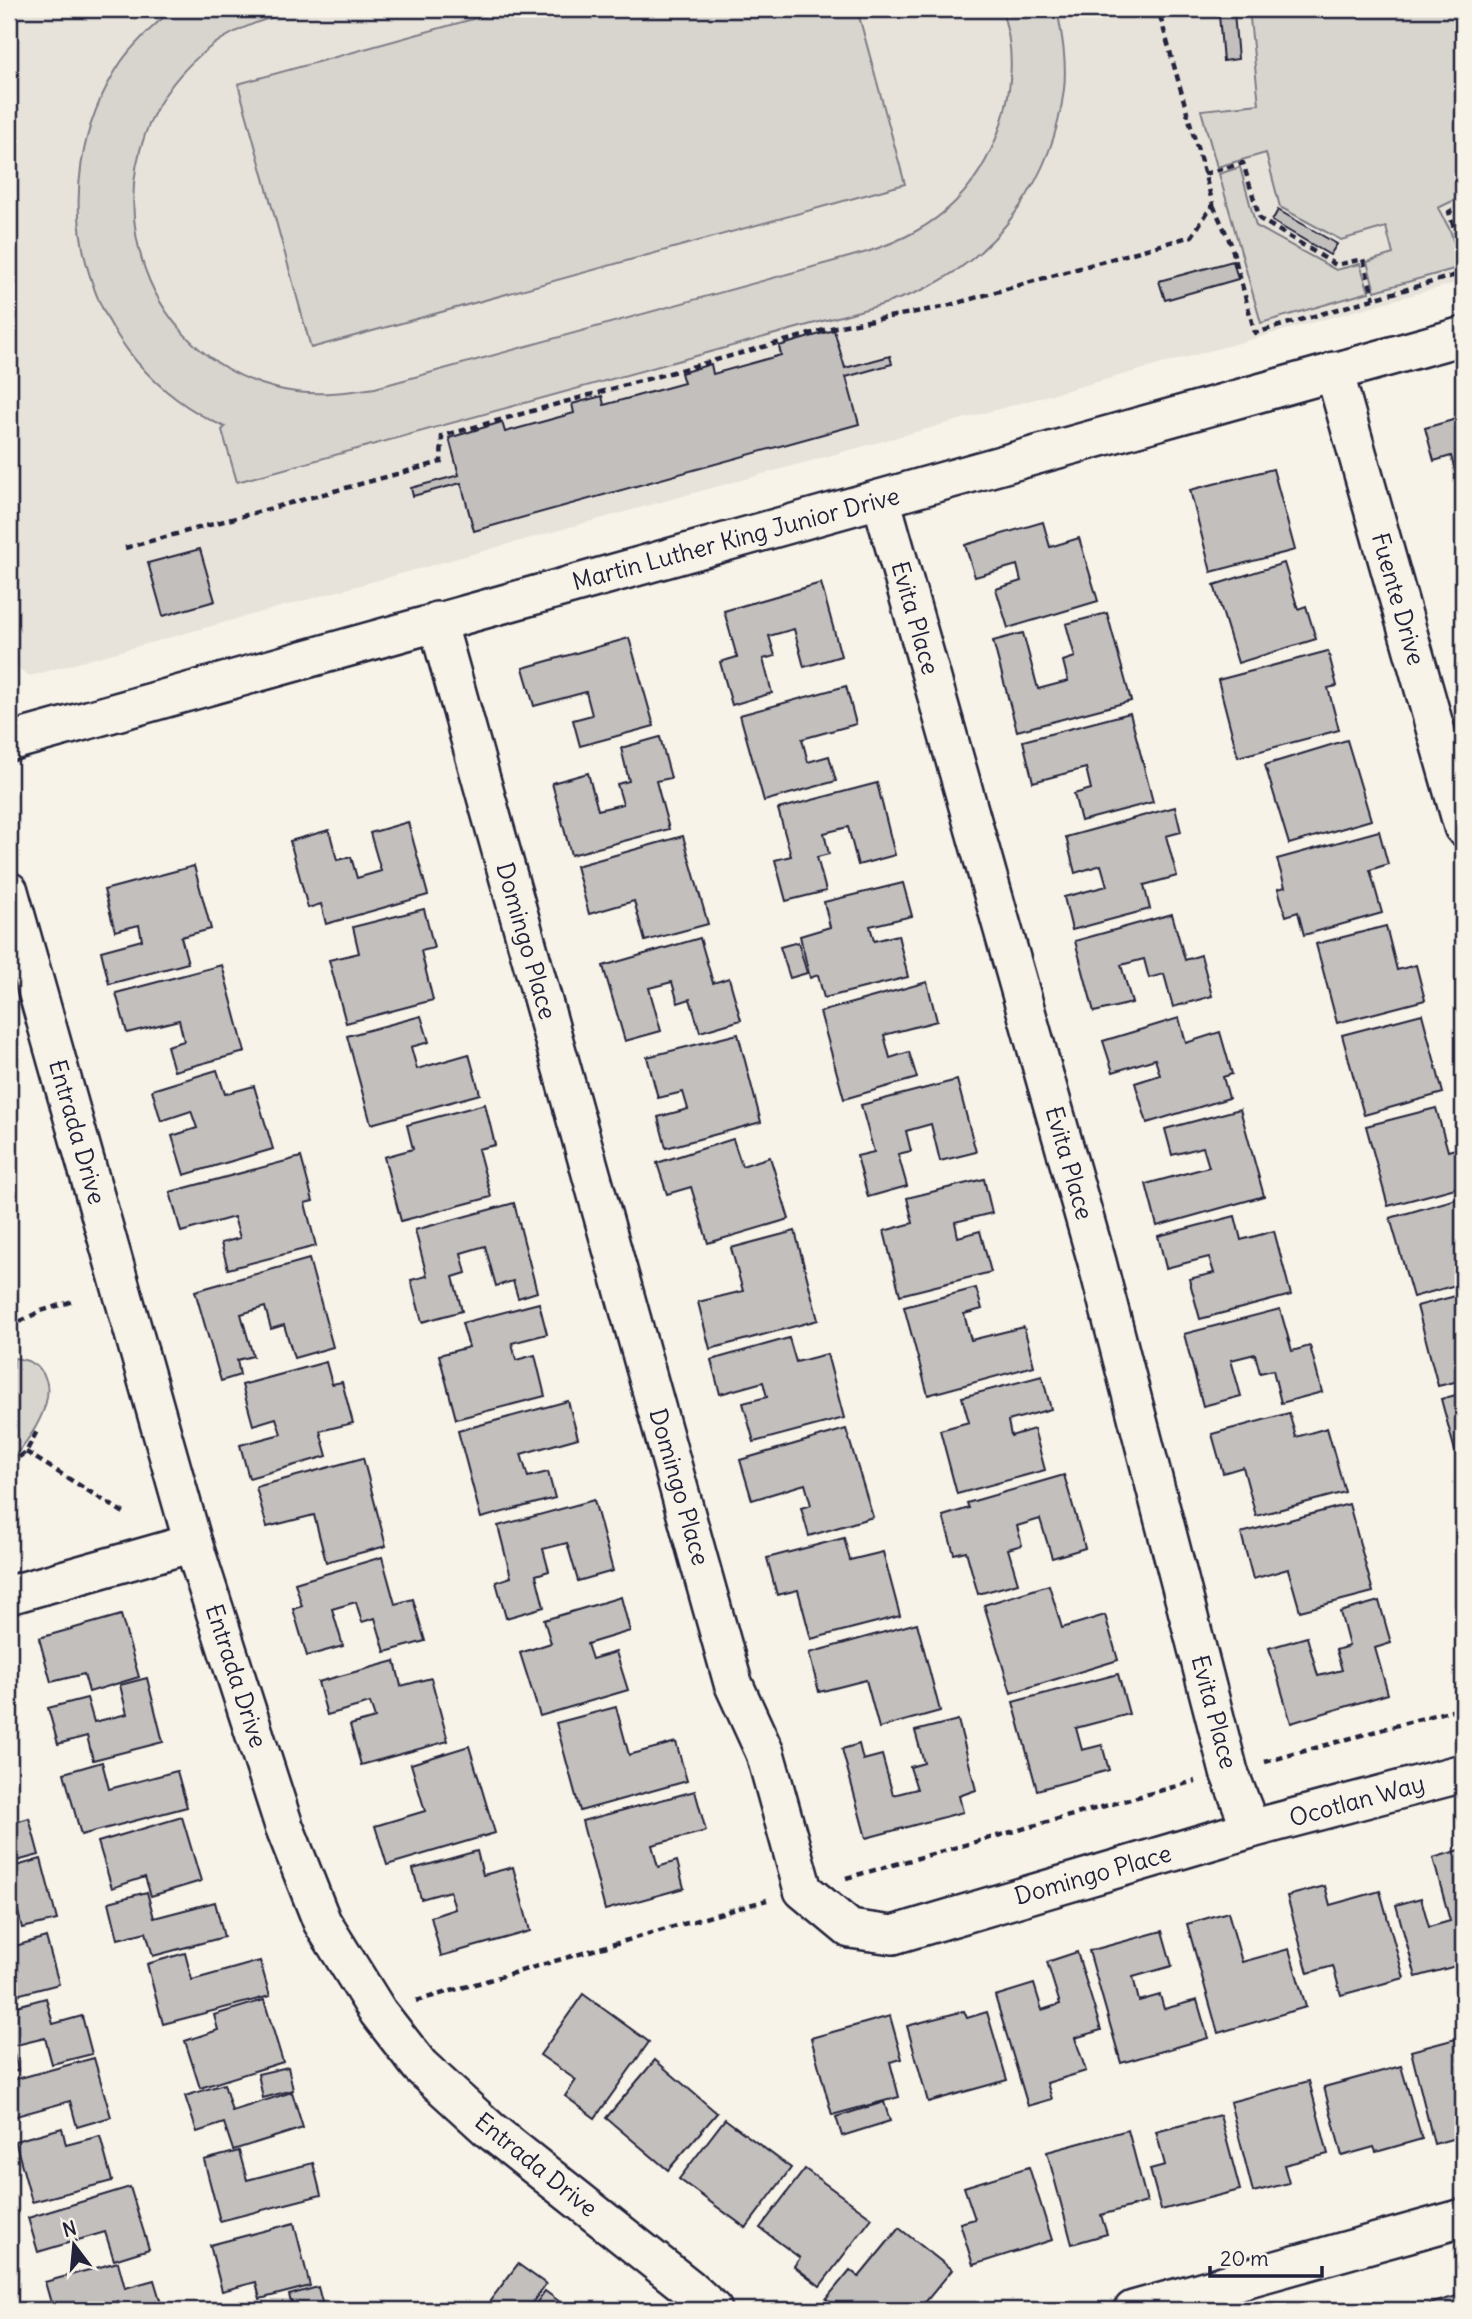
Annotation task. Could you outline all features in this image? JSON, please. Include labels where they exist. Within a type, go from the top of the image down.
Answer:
[{"type":"street","name":"Martin Luther King Junior Drive","points":[[9,742],[1463,336]]},
{"type":"street","name":"Fuente Drive","points":[[1334,371],[1463,827]]},
{"type":"street","name":"Evita Place","points":[[881,499],[1097,1262],[1229,1772],[1251,1829]]},
{"type":"street","name":"Domingo Place","points":[[437,621],[733,1683],[765,1753],[803,1890],[850,1929],[893,1935],[1251,1829]]},
{"type":"street","name":"Entrada Drive","points":[[9,891],[193,1544],[284,1826],[322,1922],[378,2012],[420,2066],[490,2130],[678,2279],[713,2310]]},
{"type":"street","points":[[9,1595],[193,1544]]},
{"type":"street","name":"Ocotlan Way","points":[[1251,1829],[1463,1773]]},
{"type":"street","points":[[1133,2310],[1463,2218]]},
{"type":"path","points":[[1158,9],[1213,204],[1231,244],[1255,332],[1463,273]]},
{"type":"path","points":[[1204,174],[1243,163],[1261,219],[1336,265],[1363,259],[1374,299]]},
{"type":"path","points":[[125,548],[441,462],[443,436],[835,327],[943,307],[1192,236],[1213,204]]},
{"type":"path","points":[[1463,205],[1449,212],[1463,257]]},
{"type":"path","points":[[9,1327],[41,1311],[72,1301]]},
{"type":"path","points":[[9,1464],[26,1452],[37,1431]]},
{"type":"path","points":[[26,1452],[124,1513]]},
{"type":"path","points":[[378,2012],[803,1890],[1463,1707]]},
{"type":"shaded area","points":[[9,9],[1463,9],[1463,281],[30,676],[9,662]]},
{"type":"shaded area","points":[[173,9],[301,9],[256,23],[223,38],[172,85],[146,132],[134,184],[136,236],[152,286],[181,330],[222,365],[275,388],[300,393],[338,393],[375,388],[867,252],[914,232],[955,202],[971,183],[997,137],[1005,112],[1011,59],[1001,9],[1057,9],[1065,79],[1058,121],[1049,151],[1019,208],[999,233],[976,255],[950,275],[922,290],[881,305],[237,482],[222,430],[225,427],[176,399],[137,362],[107,318],[88,269],[79,217],[81,164],[95,112],[126,55]]},
{"type":"shaded area","points":[[509,9],[857,9],[905,184],[311,348],[238,84]]},
{"type":"shaded area","points":[[1249,9],[1463,9],[1463,196],[1438,208],[1450,230],[1461,267],[1375,291],[1367,262],[1393,254],[1386,227],[1341,240],[1280,207],[1266,153],[1217,167],[1201,110],[1259,104]]},
{"type":"shaded area","points":[[1240,167],[1256,226],[1336,270],[1360,264],[1369,292],[1261,323],[1219,174]]},
{"type":"shaded area","points":[[14,1358],[30,1362],[42,1372],[47,1384],[47,1398],[36,1427],[9,1461],[9,1369],[14,1368]]},
{"type":"building","points":[[1234,13],[1238,59],[1223,61],[1219,15]]},
{"type":"building","points":[[1278,210],[1337,244],[1330,255],[1272,221]]},
{"type":"building","points":[[1233,261],[1238,279],[1165,300],[1159,281]]},
{"type":"building","points":[[834,330],[845,368],[890,356],[892,364],[846,377],[859,424],[474,531],[461,483],[413,496],[411,488],[459,475],[449,438],[502,422],[505,432],[574,413],[572,404],[602,396],[604,405],[684,383],[681,373],[711,364],[713,374],[781,355],[779,346]]},
{"type":"building","points":[[1463,417],[1463,499],[1451,456],[1434,461],[1425,428]]},
{"type":"building","points":[[1273,469],[1295,550],[1211,572],[1190,490]]},
{"type":"building","points":[[1043,522],[1050,547],[1079,538],[1098,601],[1008,628],[996,589],[1021,581],[1017,565],[975,577],[965,545]]},
{"type":"building","points":[[200,549],[215,601],[163,616],[148,563]]},
{"type":"building","points":[[1284,563],[1298,609],[1306,606],[1316,639],[1238,663],[1214,585]]},
{"type":"building","points":[[821,583],[841,656],[804,667],[794,629],[769,636],[775,656],[763,659],[772,693],[732,705],[720,662],[737,657],[724,611]]},
{"type":"building","points":[[1107,613],[1131,701],[1017,731],[993,641],[1023,633],[1038,689],[1068,681],[1063,661],[1075,657],[1066,624]]},
{"type":"building","points":[[629,638],[654,726],[580,746],[573,720],[592,715],[586,692],[534,706],[523,668]]},
{"type":"building","points":[[1328,651],[1337,686],[1328,688],[1339,730],[1238,757],[1218,680]]},
{"type":"building","points":[[846,686],[856,724],[802,739],[808,762],[829,756],[836,781],[764,801],[740,715]]},
{"type":"building","points":[[1130,713],[1153,802],[1081,821],[1074,794],[1091,789],[1086,768],[1033,782],[1023,741]]},
{"type":"building","points":[[660,737],[671,778],[656,781],[669,829],[571,855],[552,783],[588,773],[598,810],[623,804],[617,784],[629,781],[621,748]]},
{"type":"building","points":[[1347,740],[1371,820],[1289,844],[1265,765]]},
{"type":"building","points":[[877,783],[895,855],[858,865],[848,827],[824,833],[829,854],[817,857],[826,891],[786,901],[775,860],[791,856],[778,809]]},
{"type":"building","points":[[1175,807],[1181,832],[1166,836],[1177,876],[1144,885],[1150,909],[1072,930],[1064,897],[1107,886],[1101,865],[1075,873],[1066,837]]},
{"type":"building","points":[[408,822],[428,895],[326,924],[321,904],[308,908],[290,841],[329,830],[337,860],[351,857],[357,878],[381,871],[370,833]]},
{"type":"building","points":[[1379,831],[1388,864],[1370,870],[1382,913],[1304,935],[1298,912],[1286,916],[1278,889],[1285,887],[1277,859]]},
{"type":"building","points":[[683,836],[708,924],[645,941],[634,901],[589,914],[576,866]]},
{"type":"building","points":[[194,866],[211,929],[181,937],[188,963],[109,984],[101,951],[142,940],[139,925],[115,931],[104,890]]},
{"type":"building","points":[[903,883],[912,916],[870,926],[874,941],[898,935],[908,977],[824,998],[818,975],[810,978],[800,936],[830,927],[824,902]]},
{"type":"building","points":[[424,909],[434,948],[421,951],[433,1000],[346,1023],[329,960],[359,953],[353,927]]},
{"type":"building","points":[[1172,914],[1185,960],[1201,955],[1212,996],[1173,1007],[1164,974],[1149,978],[1144,959],[1121,965],[1132,1003],[1094,1012],[1075,941]]},
{"type":"building","points":[[1386,926],[1397,970],[1416,965],[1425,1000],[1337,1023],[1316,944]]},
{"type":"building","points":[[700,938],[713,983],[729,978],[741,1020],[700,1032],[690,999],[678,1003],[672,982],[649,988],[661,1031],[625,1041],[603,966]]},
{"type":"building","points":[[798,942],[807,973],[790,978],[780,947]]},
{"type":"building","points":[[222,965],[245,1052],[174,1071],[167,1046],[184,1041],[179,1020],[127,1033],[116,993]]},
{"type":"building","points":[[927,982],[937,1021],[884,1035],[890,1058],[909,1052],[917,1078],[844,1099],[820,1012]]},
{"type":"building","points":[[1422,1014],[1443,1093],[1364,1115],[1342,1035]]},
{"type":"building","points":[[421,1016],[429,1042],[411,1047],[417,1069],[469,1054],[480,1094],[371,1124],[347,1036]]},
{"type":"building","points":[[1179,1018],[1186,1043],[1220,1032],[1232,1074],[1223,1077],[1229,1098],[1147,1123],[1135,1083],[1160,1075],[1155,1059],[1113,1072],[1103,1041]]},
{"type":"building","points":[[738,1034],[761,1122],[666,1148],[658,1117],[688,1109],[683,1092],[658,1098],[647,1057]]},
{"type":"building","points":[[217,1070],[225,1094],[254,1086],[273,1149],[184,1175],[172,1136],[197,1128],[191,1111],[161,1121],[152,1090]]},
{"type":"building","points":[[957,1080],[976,1152],[940,1161],[931,1124],[906,1131],[911,1151],[898,1154],[907,1186],[868,1197],[857,1156],[874,1152],[861,1105]]},
{"type":"building","points":[[485,1104],[495,1145],[478,1149],[491,1197],[401,1221],[384,1157],[413,1149],[407,1125]]},
{"type":"building","points":[[1436,1108],[1448,1151],[1463,1147],[1463,1186],[1388,1206],[1366,1126]]},
{"type":"building","points":[[1240,1109],[1264,1196],[1157,1226],[1146,1184],[1209,1167],[1203,1147],[1172,1155],[1165,1129]]},
{"type":"building","points":[[733,1139],[742,1166],[770,1157],[789,1219],[708,1243],[691,1187],[667,1194],[657,1163]]},
{"type":"building","points":[[301,1157],[313,1201],[305,1203],[316,1246],[228,1269],[221,1243],[240,1238],[234,1217],[181,1232],[170,1192]]},
{"type":"building","points":[[984,1179],[992,1213],[955,1222],[958,1237],[980,1231],[991,1272],[900,1295],[884,1231],[913,1223],[907,1198]]},
{"type":"building","points":[[1463,1197],[1463,1283],[1413,1297],[1390,1218]]},
{"type":"building","points":[[514,1203],[537,1292],[518,1298],[513,1281],[496,1286],[485,1246],[461,1253],[466,1273],[453,1277],[462,1311],[422,1322],[411,1280],[427,1276],[415,1230]]},
{"type":"building","points":[[1235,1216],[1241,1240],[1274,1231],[1291,1295],[1200,1319],[1189,1279],[1214,1273],[1209,1257],[1166,1268],[1158,1236]]},
{"type":"building","points":[[795,1231],[818,1320],[710,1349],[698,1302],[743,1291],[731,1248]]},
{"type":"building","points":[[309,1259],[333,1347],[294,1358],[284,1325],[271,1329],[265,1307],[241,1314],[253,1356],[237,1360],[240,1375],[221,1381],[195,1291]]},
{"type":"building","points":[[976,1288],[982,1309],[964,1314],[971,1340],[1024,1327],[1034,1366],[928,1395],[904,1307]]},
{"type":"building","points":[[1463,1294],[1463,1380],[1438,1386],[1417,1306]]},
{"type":"building","points":[[539,1303],[547,1334],[512,1343],[516,1360],[535,1355],[545,1396],[456,1419],[439,1355],[469,1347],[462,1323]]},
{"type":"building","points":[[1280,1309],[1292,1351],[1310,1346],[1322,1392],[1281,1403],[1273,1370],[1260,1373],[1255,1354],[1231,1360],[1241,1396],[1203,1406],[1184,1334]]},
{"type":"building","points":[[789,1338],[796,1362],[827,1354],[844,1418],[754,1442],[743,1403],[767,1397],[763,1382],[720,1394],[711,1360]]},
{"type":"building","points":[[326,1362],[332,1384],[342,1382],[353,1423],[320,1431],[327,1456],[249,1478],[240,1445],[281,1434],[276,1418],[253,1425],[242,1385]]},
{"type":"building","points":[[1042,1376],[1051,1409],[1008,1421],[1011,1436],[1034,1429],[1045,1470],[957,1494],[940,1430],[969,1422],[962,1397]]},
{"type":"building","points":[[1463,1393],[1463,1477],[1462,1477],[1441,1399]]},
{"type":"building","points":[[568,1401],[578,1438],[521,1454],[528,1477],[548,1472],[555,1498],[481,1518],[458,1431]]},
{"type":"building","points":[[1289,1413],[1296,1437],[1327,1428],[1345,1492],[1256,1516],[1243,1467],[1223,1473],[1212,1434]]},
{"type":"building","points":[[846,1429],[873,1517],[809,1536],[801,1508],[811,1505],[805,1484],[752,1500],[740,1460]]},
{"type":"building","points":[[363,1458],[386,1546],[326,1562],[314,1515],[267,1527],[256,1487]]},
{"type":"building","points":[[1064,1475],[1085,1548],[1052,1558],[1040,1519],[1017,1526],[1022,1545],[1008,1549],[1018,1583],[978,1594],[966,1551],[954,1554],[943,1516],[969,1508],[967,1503]]},
{"type":"building","points":[[594,1500],[613,1571],[578,1581],[567,1543],[543,1549],[549,1571],[536,1575],[544,1607],[506,1618],[496,1582],[511,1577],[498,1526]]},
{"type":"building","points":[[1349,1504],[1373,1592],[1300,1611],[1288,1569],[1253,1579],[1241,1533]]},
{"type":"building","points":[[844,1538],[850,1560],[883,1552],[900,1616],[811,1639],[798,1590],[777,1595],[767,1558]]},
{"type":"building","points":[[382,1557],[395,1604],[413,1599],[425,1641],[385,1652],[375,1618],[362,1622],[356,1602],[332,1609],[343,1646],[307,1656],[293,1609],[302,1606],[295,1583]]},
{"type":"building","points":[[1049,1585],[1062,1628],[1105,1615],[1118,1660],[1011,1693],[984,1605]]},
{"type":"building","points":[[621,1597],[630,1631],[587,1644],[592,1659],[616,1652],[628,1690],[540,1716],[520,1653],[551,1643],[544,1620]]},
{"type":"building","points":[[1379,1601],[1391,1643],[1375,1648],[1388,1694],[1291,1723],[1269,1648],[1307,1637],[1318,1676],[1342,1670],[1336,1650],[1349,1646],[1340,1612]]},
{"type":"building","points":[[121,1615],[139,1677],[89,1692],[84,1674],[51,1682],[39,1638]]},
{"type":"building","points":[[917,1623],[940,1711],[879,1728],[866,1680],[819,1692],[809,1653]]},
{"type":"building","points":[[395,1661],[401,1686],[431,1678],[448,1741],[361,1765],[350,1725],[375,1718],[370,1703],[327,1715],[318,1682]]},
{"type":"building","points":[[1118,1674],[1129,1714],[1076,1728],[1082,1750],[1102,1745],[1109,1770],[1037,1790],[1013,1702]]},
{"type":"building","points":[[147,1678],[163,1742],[93,1760],[87,1736],[58,1744],[48,1708],[87,1698],[94,1722],[127,1714],[120,1685]]},
{"type":"building","points":[[616,1707],[629,1755],[676,1742],[687,1781],[580,1811],[556,1723]]},
{"type":"building","points":[[958,1720],[976,1790],[959,1796],[963,1812],[866,1838],[842,1749],[859,1744],[863,1760],[882,1755],[893,1795],[917,1789],[910,1767],[924,1763],[915,1731]]},
{"type":"building","points":[[469,1746],[495,1833],[387,1865],[375,1826],[425,1811],[411,1764]]},
{"type":"building","points":[[102,1762],[109,1789],[177,1771],[187,1807],[81,1835],[64,1773]]},
{"type":"building","points":[[695,1791],[706,1831],[652,1845],[658,1867],[677,1861],[684,1888],[605,1910],[582,1821]]},
{"type":"building","points":[[182,1817],[201,1881],[151,1896],[145,1877],[112,1888],[98,1842]]},
{"type":"building","points":[[29,1818],[39,1855],[9,1863],[9,1824]]},
{"type":"building","points":[[1463,1849],[1463,1964],[1416,1977],[1396,1905],[1421,1898],[1429,1927],[1450,1921],[1433,1858]]},
{"type":"building","points":[[477,1851],[483,1875],[513,1867],[530,1931],[441,1956],[431,1917],[455,1909],[450,1891],[421,1899],[413,1869]]},
{"type":"building","points":[[41,1859],[57,1920],[22,1928],[16,1903],[9,1905],[9,1868]]},
{"type":"building","points":[[1325,1886],[1330,1905],[1380,1891],[1404,1978],[1341,1995],[1333,1966],[1308,1973],[1287,1896]]},
{"type":"building","points":[[147,1892],[154,1918],[215,1902],[224,1937],[153,1956],[146,1932],[118,1939],[109,1902]]},
{"type":"building","points":[[1228,1912],[1242,1962],[1289,1949],[1306,2007],[1218,2033],[1187,1924]]},
{"type":"building","points":[[1162,1931],[1172,1966],[1133,1977],[1139,2001],[1160,1995],[1164,2009],[1197,2000],[1208,2038],[1121,2063],[1089,1951]]},
{"type":"building","points":[[9,1935],[12,1947],[46,1937],[59,1984],[9,1997]]},
{"type":"building","points":[[1077,1952],[1101,2030],[1075,2038],[1086,2071],[1047,2083],[1052,2099],[1028,2106],[995,1996],[1034,1984],[1042,2010],[1060,2004],[1047,1962]]},
{"type":"building","points":[[185,1953],[192,1980],[260,1961],[270,1996],[163,2024],[147,1964]]},
{"type":"building","points":[[583,1994],[649,2042],[595,2118],[565,2096],[576,2080],[540,2055]]},
{"type":"building","points":[[46,1998],[53,2024],[82,2016],[92,2054],[52,2064],[45,2038],[12,2046],[18,2070],[9,2073],[9,2008]]},
{"type":"building","points":[[264,2000],[283,2062],[200,2088],[185,2041],[218,2030],[214,2015]]},
{"type":"building","points":[[964,2011],[967,2018],[987,2012],[1007,2080],[928,2102],[907,2026]]},
{"type":"building","points":[[890,2016],[902,2059],[890,2062],[899,2097],[832,2115],[811,2038]]},
{"type":"building","points":[[1463,2037],[1463,2136],[1434,2144],[1411,2051]]},
{"type":"building","points":[[94,2058],[111,2117],[77,2127],[70,2101],[9,2118],[9,2081]]},
{"type":"building","points":[[655,2060],[717,2113],[668,2170],[606,2118]]},
{"type":"building","points":[[1401,2066],[1422,2139],[1376,2152],[1374,2147],[1342,2156],[1324,2087]]},
{"type":"building","points":[[288,2067],[293,2090],[263,2098],[258,2074]]},
{"type":"building","points":[[1309,2081],[1328,2154],[1284,2165],[1289,2183],[1253,2192],[1230,2102]]},
{"type":"building","points":[[224,2084],[232,2111],[292,2092],[303,2128],[233,2150],[224,2123],[197,2132],[185,2096]]},
{"type":"building","points":[[884,2102],[890,2121],[842,2136],[836,2117]]},
{"type":"building","points":[[1220,2115],[1240,2190],[1161,2210],[1150,2169],[1165,2165],[1156,2132]]},
{"type":"building","points":[[725,2119],[791,2168],[746,2228],[679,2179]]},
{"type":"building","points":[[62,2128],[66,2145],[100,2136],[112,2181],[32,2202],[15,2141]]},
{"type":"building","points":[[1128,2130],[1147,2202],[1101,2215],[1107,2234],[1072,2244],[1047,2152]]},
{"type":"building","points":[[239,2151],[247,2180],[313,2163],[321,2195],[220,2221],[204,2160]]},
{"type":"building","points":[[1029,2167],[1052,2240],[973,2265],[960,2223],[975,2219],[964,2187]]},
{"type":"building","points":[[805,2169],[872,2218],[820,2286],[794,2266],[800,2258],[760,2228]]},
{"type":"building","points":[[130,2187],[149,2249],[114,2260],[105,2232],[38,2252],[28,2218]]},
{"type":"building","points":[[294,2223],[310,2286],[260,2299],[256,2282],[222,2291],[210,2245]]},
{"type":"building","points":[[899,2228],[952,2270],[919,2310],[840,2310],[826,2299],[850,2270],[859,2277]]},
{"type":"building","points":[[118,2262],[125,2288],[154,2280],[163,2310],[120,2310],[118,2301],[84,2310],[53,2310],[45,2282]]},
{"type":"building","points":[[518,2264],[546,2284],[527,2310],[483,2310]]},
{"type":"building","points":[[318,2287],[324,2310],[293,2310],[289,2295]]},
{"type":"building","points":[[545,2291],[571,2310],[531,2310]]},
{"type":"building","points":[[1463,2294],[1463,2310],[1432,2310],[1430,2304]]}]
